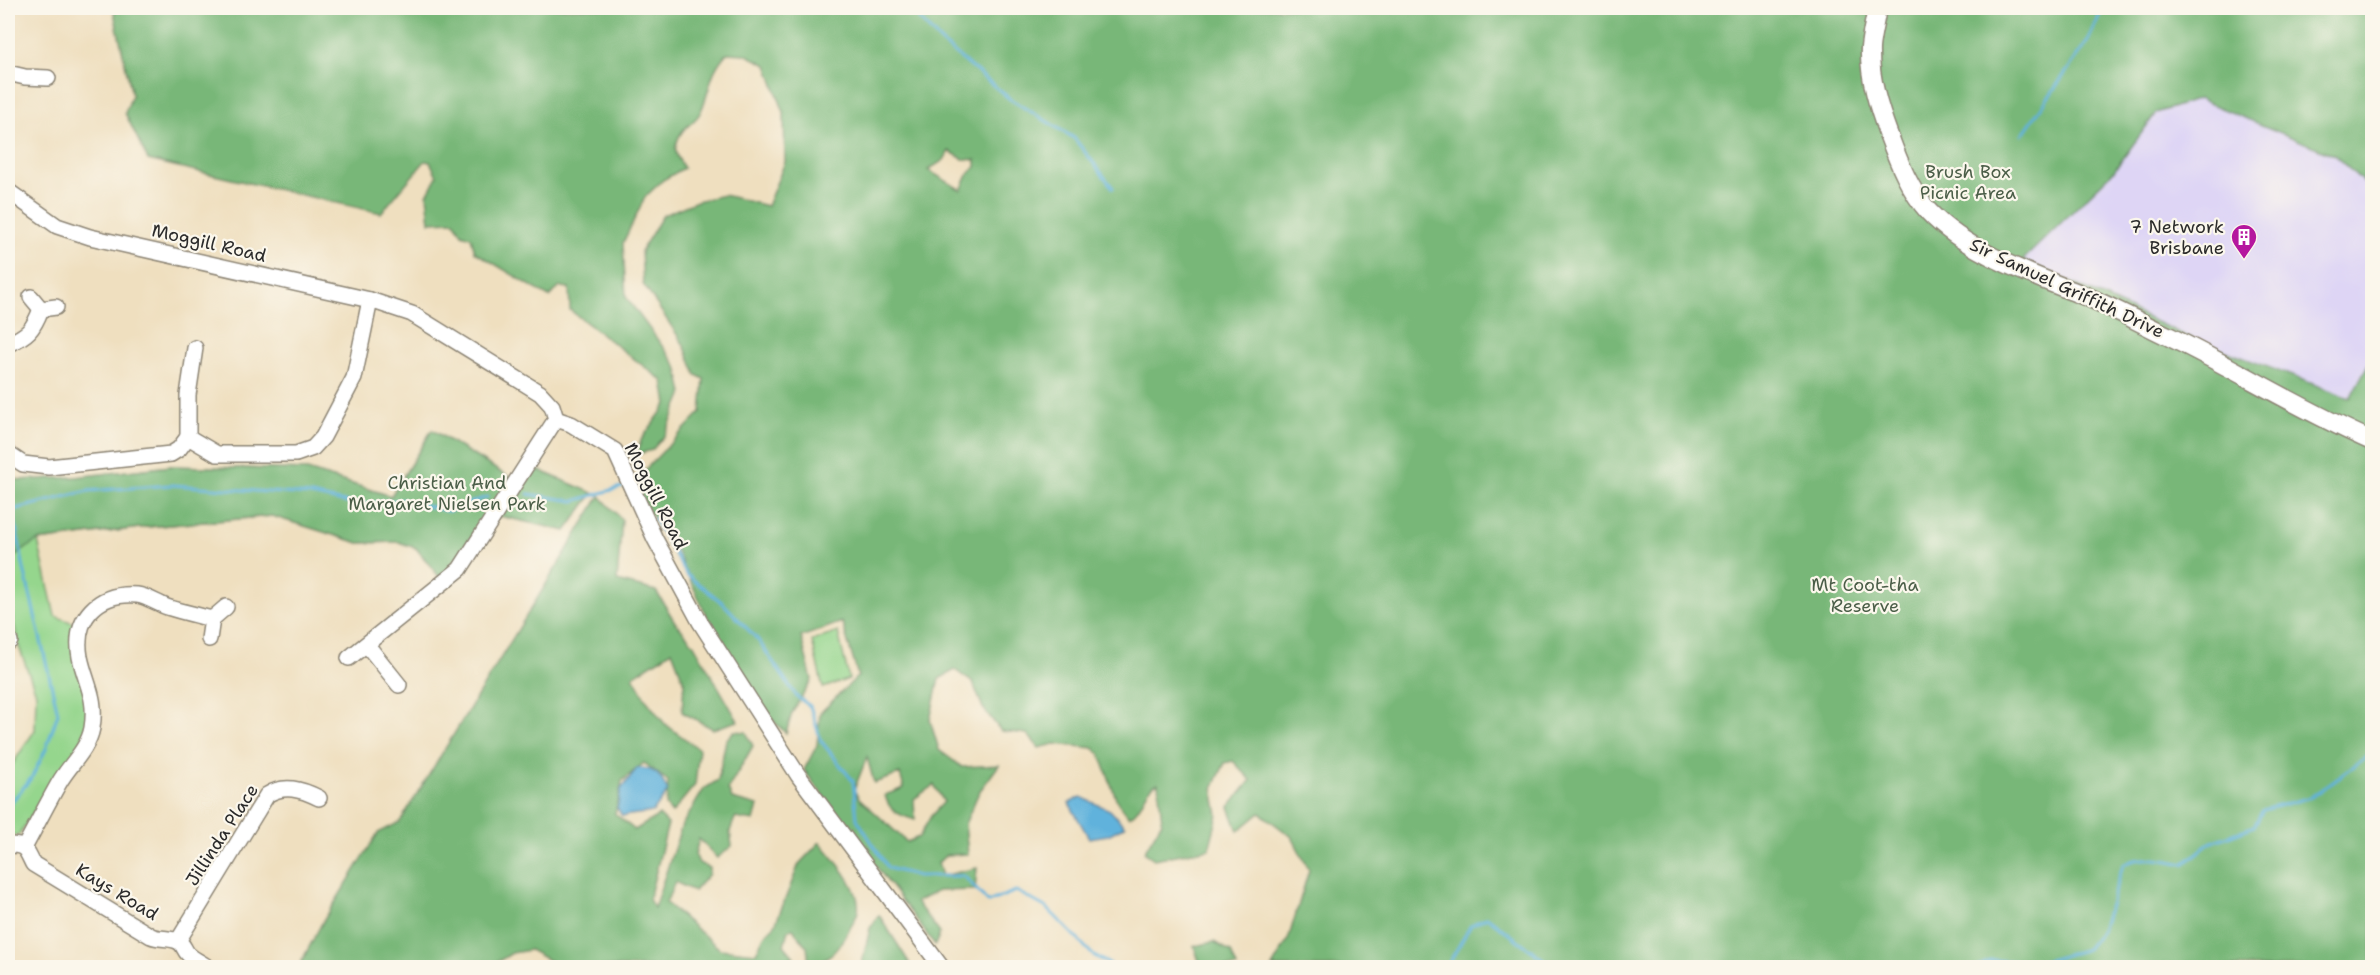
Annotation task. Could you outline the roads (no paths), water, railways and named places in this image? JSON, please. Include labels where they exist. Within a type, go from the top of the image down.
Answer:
[{"type":"main road","name":"Sir Samuel Griffith Drive","points":[[1877,8],[1870,48],[1875,91],[1883,121],[1901,168],[1914,193],[1942,225],[1984,251],[2048,283],[2080,294],[2174,339],[2281,396],[2373,441]]},
{"type":"street","points":[[8,73],[25,77],[50,78]]},
{"type":"street","name":"Moggill Road","points":[[8,191],[57,226],[90,237],[370,300],[412,314],[540,393],[552,406],[556,419],[571,424],[615,451],[655,539],[700,622],[798,775],[942,968]]},
{"type":"street","points":[[188,437],[217,454],[296,454],[313,448],[323,437],[354,378],[370,300]]},
{"type":"street","points":[[8,344],[22,337],[34,327],[43,304]]},
{"type":"street","points":[[8,454],[23,464],[49,467],[171,454],[179,449],[188,437],[188,395],[196,347]]},
{"type":"street","points":[[350,658],[452,577],[466,562],[556,419]]},
{"type":"street","points":[[8,845],[24,848],[60,780],[79,757],[92,730],[94,700],[80,657],[80,635],[84,618],[94,606],[115,597],[139,595],[166,607],[212,619]]},
{"type":"street","points":[[209,639],[212,619],[226,606]]},
{"type":"street","points":[[367,645],[399,685]]},
{"type":"street","name":"Jillinda Place","points":[[178,941],[267,795],[278,788],[295,788],[319,798]]},
{"type":"street","name":"Kays Road","points":[[24,848],[29,852],[33,864],[151,936],[178,941]]},
{"type":"street","points":[[178,941],[187,953],[209,968]]},
{"type":"water","points":[[637,768],[653,771],[668,791],[653,812],[622,816],[617,808],[621,789]]},
{"type":"water","points":[[1081,797],[1110,810],[1125,826],[1108,835],[1089,838],[1069,803]]},
{"type":"waterway","points":[[909,8],[941,42],[1010,99],[1074,138],[1113,188]]},
{"type":"waterway","points":[[2022,135],[2088,41],[2103,8]]},
{"type":"waterway","points":[[8,511],[88,491],[172,485],[311,495],[358,505],[402,500],[448,511],[487,497]]},
{"type":"waterway","points":[[528,494],[574,501],[625,486]]},
{"type":"waterway","points":[[8,806],[32,777],[46,749],[58,713],[13,512]]},
{"type":"waterway","points":[[654,519],[687,575],[723,603],[758,640],[797,697],[810,706],[821,741],[853,781],[857,819],[888,868],[918,876],[964,876],[988,902],[1016,891],[1047,908],[1093,955],[1111,965]]},
{"type":"waterway","points":[[1975,968],[1991,960],[2038,963],[2087,949],[2102,930],[2123,865],[2145,859],[2184,864],[2210,843],[2254,826],[2263,810],[2311,797],[2372,753]]},
{"type":"waterway","points":[[1446,968],[1471,925],[1487,917],[1555,968]]},
{"type":"waterway","points":[[1607,968],[1633,961],[1648,968]]},
{"type":"place","name":"7 Network Brisbane","points":[[2244,260]]},
{"type":"park label","name":"Brush Box Picnic Area","points":[[1968,182]]},
{"type":"park label","name":"Christian And Margaret Nielsen Park","points":[[447,493]]},
{"type":"park label","name":"Mt Coot-tha Reserve","points":[[1865,595]]}]
